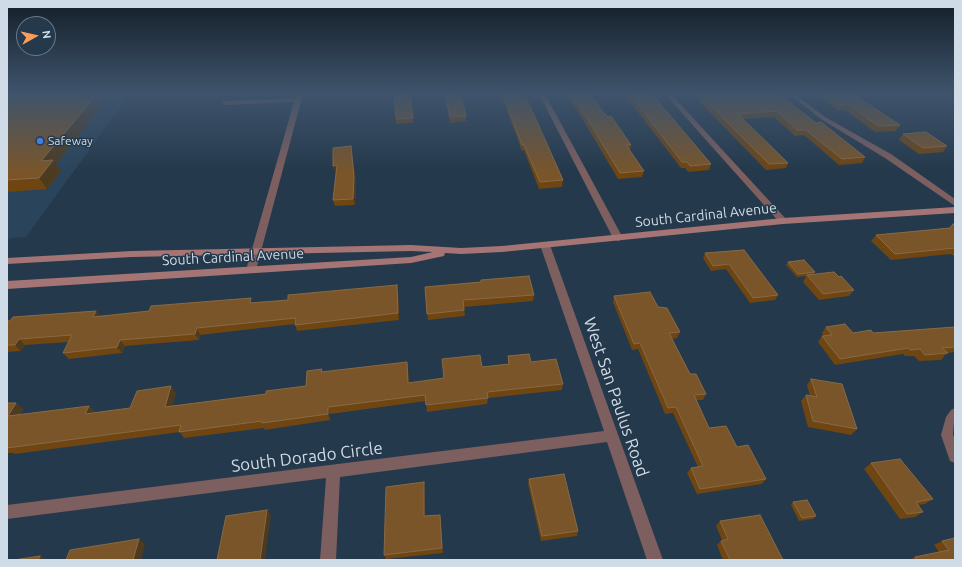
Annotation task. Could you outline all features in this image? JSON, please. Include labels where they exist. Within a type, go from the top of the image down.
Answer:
[{"type":"main road","name":"South Cardinal Avenue","points":[[7,285],[411,260],[461,251],[544,245],[783,221],[955,210]]},
{"type":"main road","name":"South Cardinal Avenue","points":[[7,261],[132,254],[256,251],[411,248],[461,251]]},
{"type":"street","points":[[251,270],[292,120]]},
{"type":"street","points":[[556,120],[618,238]]},
{"type":"street","points":[[692,120],[783,221]]},
{"type":"street","points":[[828,120],[888,156],[955,203]]},
{"type":"street","name":"West San Paulus Road","points":[[544,245],[655,560]]},
{"type":"street","points":[[955,414],[950,421],[946,435],[955,457]]},
{"type":"street","name":"South Dorado Circle","points":[[7,512],[612,436]]},
{"type":"street","points":[[328,560],[333,472]]},
{"type":"shaded area","points":[[7,120],[111,120],[26,237],[7,239]]},
{"type":"building","points":[[7,120],[75,120],[41,161],[53,160],[39,178],[7,180]]},
{"type":"building","points":[[513,120],[537,120],[563,180],[540,182],[524,145],[522,145]]},
{"type":"building","points":[[588,120],[614,120],[631,145],[626,145],[644,171],[620,173]]},
{"type":"building","points":[[650,120],[674,120],[711,164],[690,166],[687,162],[682,162]]},
{"type":"building","points":[[725,120],[745,120],[788,163],[769,164]]},
{"type":"building","points":[[787,120],[813,120],[816,123],[821,122],[865,157],[842,159],[806,130],[797,130]]},
{"type":"building","points":[[870,120],[893,120],[900,125],[878,126]]},
{"type":"building","points":[[926,132],[947,146],[923,148],[903,134]]},
{"type":"building","points":[[351,146],[354,177],[353,199],[333,200],[337,165],[333,166],[333,148]]},
{"type":"building","points":[[953,224],[955,225],[955,248],[895,254],[876,235],[950,228]]},
{"type":"building","points":[[744,250],[778,295],[753,298],[729,264],[713,266],[705,253]]},
{"type":"building","points":[[804,260],[815,272],[798,274],[788,262]]},
{"type":"building","points":[[834,272],[839,277],[841,276],[854,290],[823,294],[807,275]]},
{"type":"building","points":[[529,276],[534,295],[463,300],[464,310],[427,314],[425,287]]},
{"type":"building","points":[[397,285],[398,313],[295,325],[296,318],[197,328],[195,334],[120,340],[117,347],[63,353],[72,335],[19,339],[15,345],[7,345],[7,321],[10,321],[13,317],[96,311],[93,317],[149,311],[151,306],[251,298],[250,303],[288,300],[288,295]]},
{"type":"building","points":[[650,292],[658,307],[667,308],[680,332],[669,333],[690,374],[696,374],[706,394],[694,395],[709,428],[726,426],[737,447],[748,445],[766,479],[700,489],[691,468],[703,466],[676,407],[668,408],[640,343],[634,344],[614,296]]},
{"type":"building","points":[[845,324],[853,333],[871,330],[873,333],[955,327],[955,347],[942,348],[948,353],[925,355],[920,349],[910,350],[908,348],[840,359],[822,336],[832,335],[826,327]]},
{"type":"building","points":[[529,354],[531,362],[556,359],[563,384],[487,392],[488,398],[426,405],[425,395],[328,407],[328,414],[262,423],[262,421],[179,432],[181,425],[7,448],[7,403],[16,403],[8,416],[89,406],[85,414],[130,408],[137,391],[171,386],[165,407],[266,394],[266,391],[306,386],[307,371],[322,369],[321,372],[407,362],[408,383],[444,378],[442,359],[480,355],[482,367],[509,364],[508,356]]},
{"type":"building","points":[[811,379],[842,384],[857,429],[813,421],[806,395],[817,397]]},
{"type":"building","points":[[900,459],[933,499],[916,502],[923,512],[907,514],[871,463]]},
{"type":"building","points":[[564,474],[578,531],[542,536],[529,479]]},
{"type":"building","points":[[424,482],[424,516],[440,515],[442,548],[384,555],[386,487]]},
{"type":"building","points":[[807,500],[816,516],[802,518],[793,502]]},
{"type":"building","points":[[267,510],[260,560],[217,560],[226,516]]},
{"type":"building","points":[[760,515],[783,560],[730,560],[721,541],[728,539],[720,521]]},
{"type":"building","points":[[955,538],[955,560],[917,560],[915,557],[949,550],[942,541]]},
{"type":"building","points":[[139,539],[133,560],[66,560],[70,550]]},
{"type":"building","points":[[40,556],[38,560],[14,560]]},
{"type":"place","name":"Safeway","points":[[40,141]]}]
